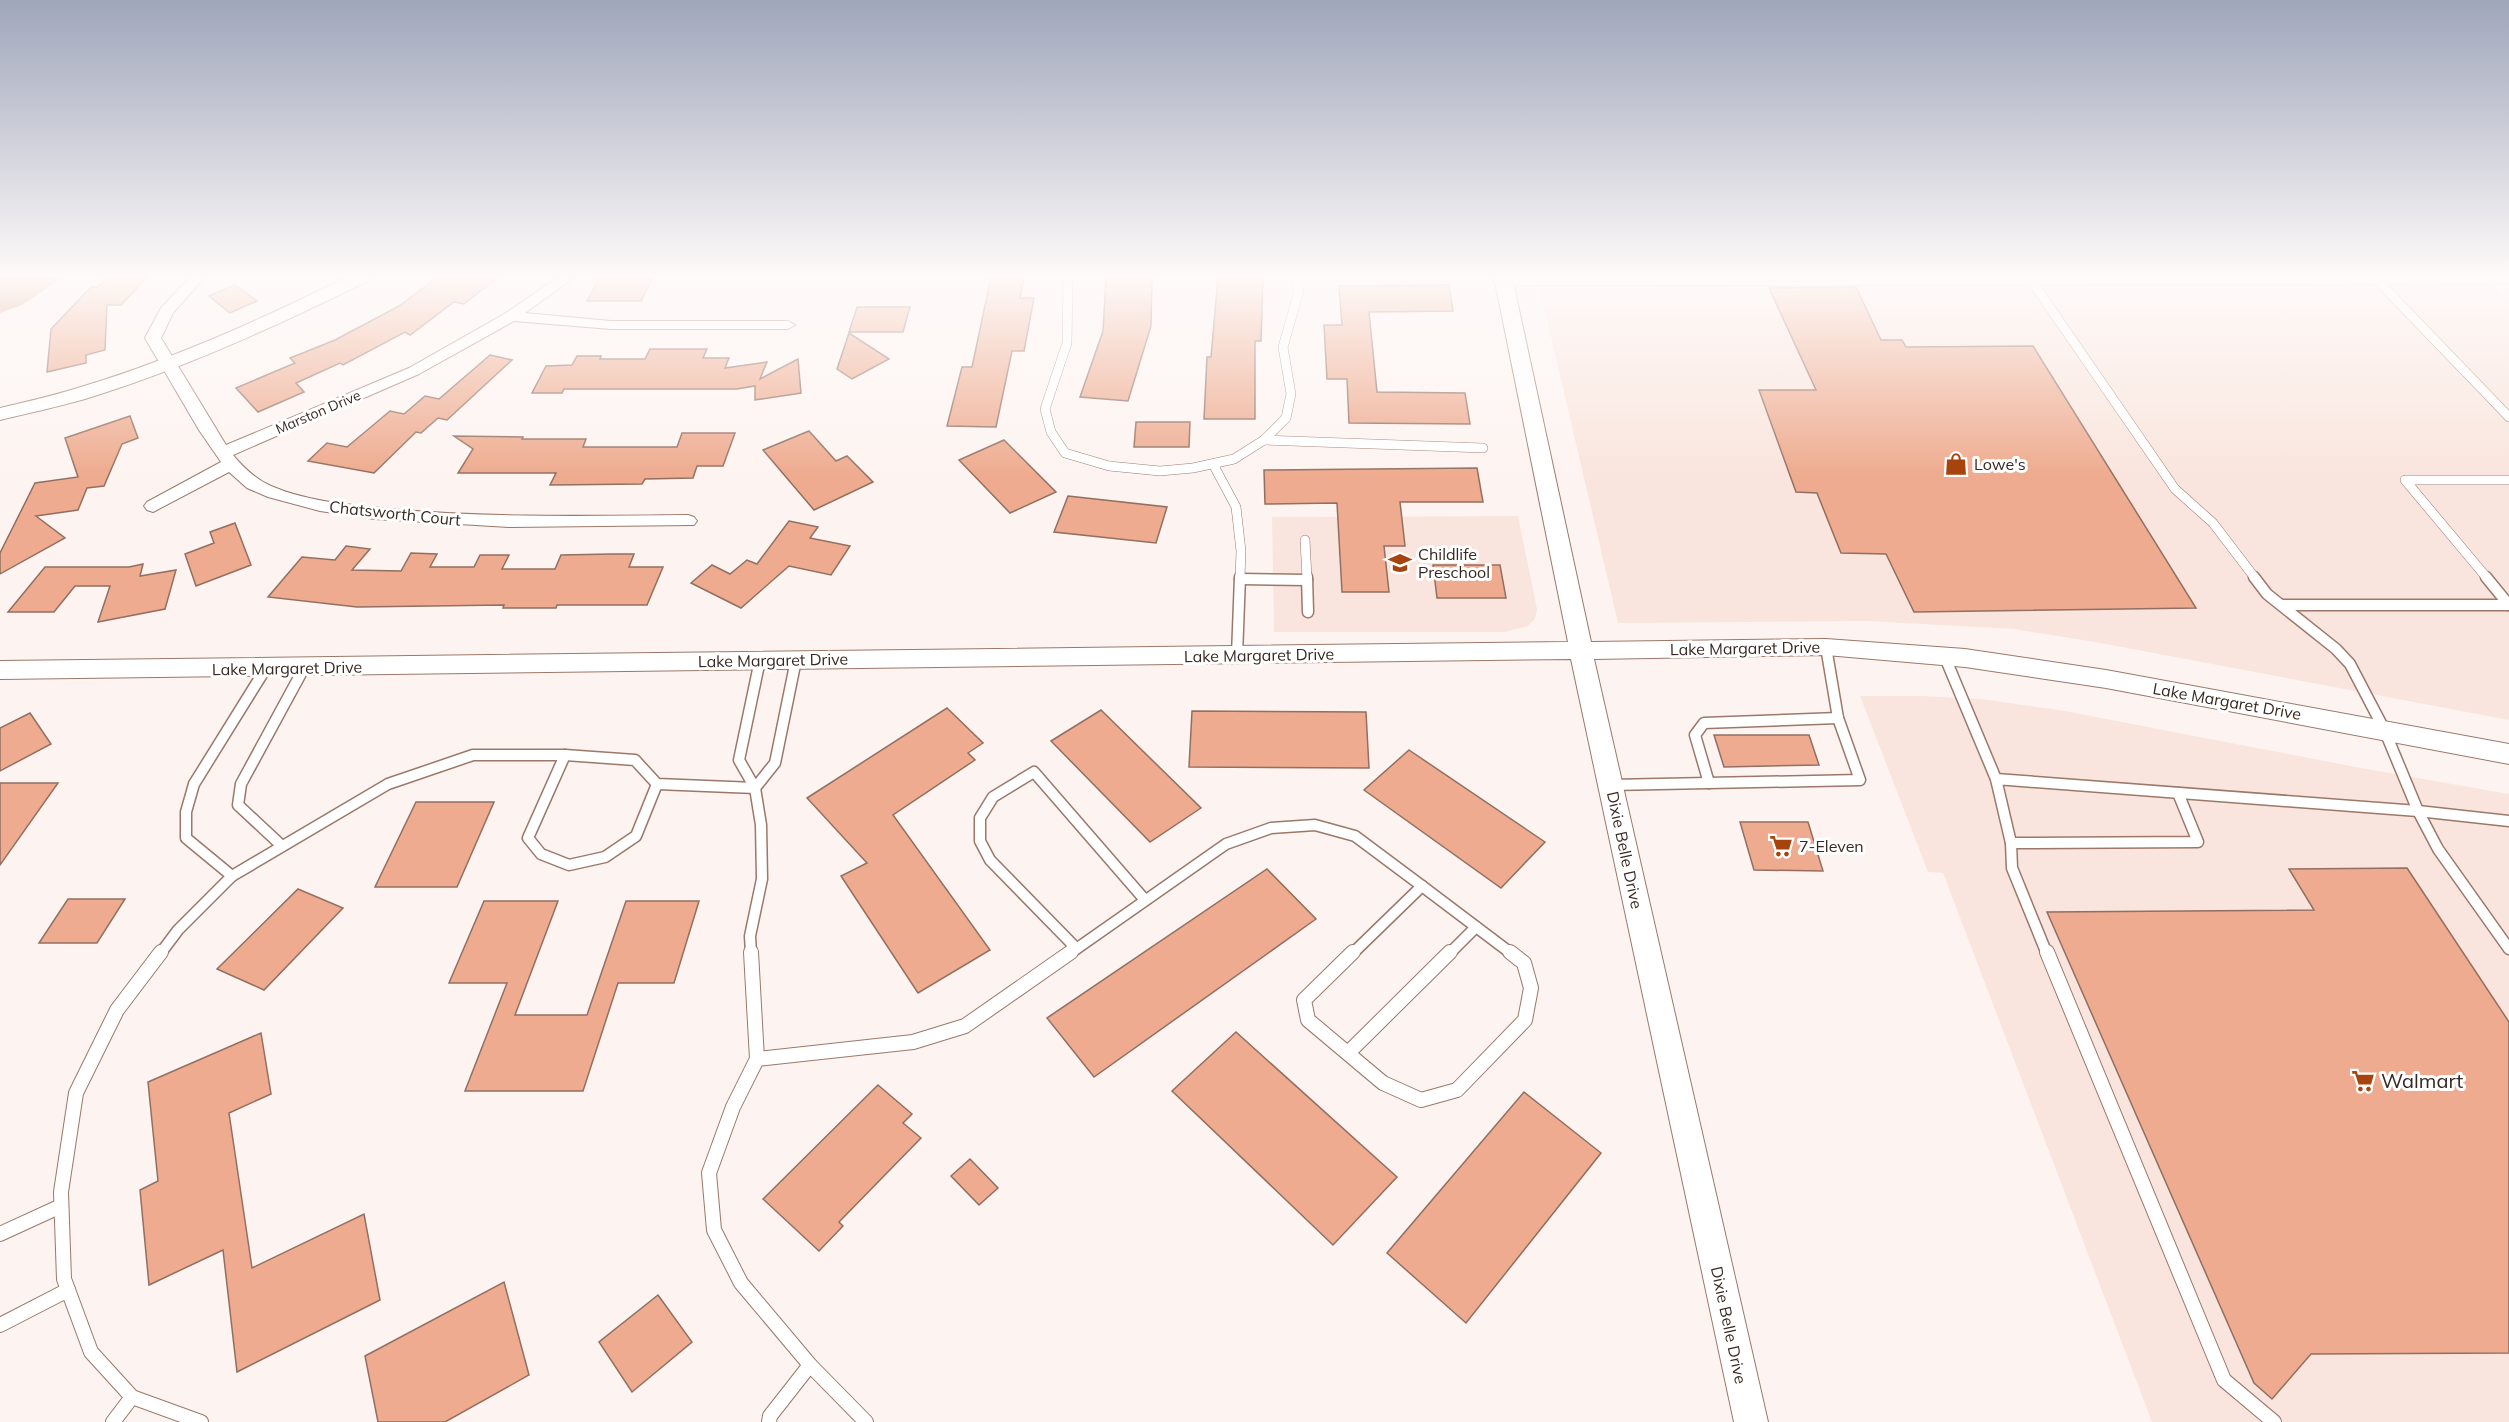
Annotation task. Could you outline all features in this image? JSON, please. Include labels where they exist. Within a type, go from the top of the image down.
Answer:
[{"type":"street","name":"Chatsworth Court","points":[[157,343],[171,363],[227,458],[246,479],[289,500],[362,512],[450,521],[688,521]]},
{"type":"street","points":[[0,414],[77,395],[171,363],[219,343]]},
{"type":"street","name":"Marston Drive","points":[[153,506],[227,458],[414,371],[463,343]]},
{"type":"street","name":"Dixie Belle Drive","points":[[1517,343],[1610,785],[1751,1422]]},
{"type":"street","name":"Lake Margaret Drive","points":[[0,670],[304,668],[1826,646],[1944,655],[2106,679],[2509,754]]},
{"type":"lane","points":[[1067,343],[1045,409],[1051,432],[1065,453],[1109,466],[1160,471],[1234,459],[1264,440],[1286,418],[1291,394],[1283,343]]},
{"type":"lane","points":[[2075,343],[2175,489],[2213,523],[2267,594],[2336,648],[2350,664],[2384,729],[2418,811],[2438,849],[2509,949]]},
{"type":"lane","points":[[2438,343],[2509,417]]},
{"type":"lane","points":[[1264,440],[1483,448]]},
{"type":"lane","points":[[1213,464],[1236,507],[1241,551],[1237,655]]},
{"type":"lane","points":[[2509,480],[2405,480],[2509,605]]},
{"type":"lane","points":[[1305,540],[1308,612]]},
{"type":"lane","points":[[1240,579],[1307,580]]},
{"type":"lane","points":[[2282,606],[2509,605]]},
{"type":"lane","points":[[1610,785],[1860,780],[1838,718],[1826,646]]},
{"type":"lane","points":[[1944,655],[1996,779],[2011,843],[2012,868],[2224,1380],[2274,1422]]},
{"type":"lane","points":[[760,660],[740,760],[755,788],[761,825],[762,879],[750,936],[757,1059],[734,1107],[709,1173],[714,1230],[741,1283],[810,1365],[866,1422]]},
{"type":"lane","points":[[755,788],[775,763],[796,660]]},
{"type":"lane","points":[[232,876],[186,838],[186,812],[194,784],[266,668]]},
{"type":"lane","points":[[282,846],[238,805],[241,784],[304,668]]},
{"type":"lane","points":[[1709,783],[1695,735],[1704,723],[1838,718]]},
{"type":"lane","points":[[201,1422],[132,1397],[92,1352],[64,1279],[61,1192],[76,1093],[117,1010],[178,930],[232,876],[282,846],[387,784],[473,755],[565,755],[635,760],[657,784],[755,788]]},
{"type":"lane","points":[[565,755],[528,838],[541,854],[570,865],[605,857],[636,836],[657,784]]},
{"type":"lane","points":[[1076,948],[990,860],[980,841],[980,818],[993,797],[1034,772],[1145,900]]},
{"type":"lane","points":[[1996,779],[2418,811],[2509,821]]},
{"type":"lane","points":[[2011,843],[2198,842],[2178,794]]},
{"type":"lane","points":[[757,1059],[913,1042],[965,1026],[1226,844],[1271,828],[1316,825],[1354,836],[1422,886],[1524,963],[1531,988],[1525,1020],[1458,1090],[1421,1100],[1383,1083],[1308,1020],[1304,1000],[1422,886]]},
{"type":"lane","points":[[1348,1053],[1476,927]]},
{"type":"lane","points":[[0,1233],[62,1206]]},
{"type":"lane","points":[[0,1325],[68,1290]]},
{"type":"lane","points":[[769,1422],[770,1416],[810,1365]]},
{"type":"lane","points":[[113,1422],[132,1397]]},
{"type":"shaded area","points":[[1553,343],[2509,343],[2509,720],[2095,642],[2014,629],[1868,621],[1618,623]]},
{"type":"shaded area","name":"Childlife Preschool","points":[[1518,516],[1537,609],[1535,619],[1528,626],[1505,632],[1274,632],[1272,517]]},
{"type":"shaded area","points":[[1860,696],[1981,699],[2065,711],[2509,794],[2509,1422],[2152,1422],[1943,873],[1928,872]]},
{"type":"building","points":[[50,343],[105,343],[105,350],[86,355],[86,363],[47,372]]},
{"type":"building","points":[[327,343],[384,343],[343,365],[340,363],[296,383],[304,392],[258,412],[236,388],[295,363],[290,358]]},
{"type":"building","points":[[846,343],[865,343],[889,359],[852,379],[837,369]]},
{"type":"building","points":[[977,343],[1025,343],[1024,351],[1012,351],[996,427],[947,426],[962,367],[972,367]]},
{"type":"building","points":[[1099,343],[1146,343],[1128,401],[1080,397]]},
{"type":"building","points":[[1212,343],[1255,343],[1255,419],[1204,419],[1207,357],[1211,357]]},
{"type":"building","points":[[1325,343],[1372,343],[1377,392],[1465,393],[1470,424],[1349,423],[1347,379],[1327,379]]},
{"type":"building","points":[[1795,343],[1904,343],[1906,347],[2033,346],[2196,608],[1914,612],[1886,554],[1841,553],[1817,493],[1796,492],[1759,390],[1816,390]]},
{"type":"building","points":[[650,349],[707,349],[703,358],[729,358],[725,368],[767,362],[760,379],[798,359],[801,393],[755,400],[755,386],[737,389],[564,389],[562,393],[532,393],[546,366],[572,365],[577,356],[601,356],[600,359],[645,359]]},
{"type":"building","points":[[490,355],[512,360],[447,420],[438,418],[421,433],[416,432],[374,473],[308,461],[327,443],[347,447],[390,411],[404,414],[425,396],[439,399]]},
{"type":"building","points":[[130,416],[138,438],[122,444],[104,486],[87,488],[78,510],[36,516],[65,538],[0,574],[0,553],[35,483],[78,477],[65,438]]},
{"type":"building","points":[[1136,422],[1190,422],[1189,447],[1134,447]]},
{"type":"building","points":[[809,431],[836,461],[847,456],[873,482],[814,510],[763,450]]},
{"type":"building","points":[[682,433],[735,433],[723,466],[697,466],[693,478],[645,479],[642,484],[550,485],[556,473],[458,473],[473,449],[454,436],[586,439],[583,447],[677,447]]},
{"type":"building","points":[[1004,440],[1056,492],[1010,513],[959,460]]},
{"type":"building","points":[[1477,468],[1483,502],[1400,502],[1405,546],[1384,546],[1389,592],[1342,592],[1337,503],[1265,504],[1264,470]]},
{"type":"building","points":[[1068,496],[1167,507],[1156,543],[1054,532]]},
{"type":"building","points":[[789,521],[818,527],[810,538],[850,546],[831,575],[789,566],[741,608],[691,583],[712,565],[730,574],[747,560],[757,564]]},
{"type":"building","points":[[235,523],[251,565],[196,586],[185,554],[214,543],[210,532]]},
{"type":"building","points":[[346,546],[370,549],[352,570],[401,571],[411,553],[437,554],[430,567],[474,567],[480,555],[509,555],[502,569],[555,569],[561,555],[634,554],[629,567],[663,567],[647,605],[557,605],[556,608],[503,608],[504,605],[357,607],[268,597],[302,557],[335,560]]},
{"type":"building","points":[[143,564],[140,576],[176,570],[165,609],[98,622],[110,586],[75,586],[54,612],[8,612],[45,567],[129,567]]},
{"type":"building","points":[[1433,565],[1500,565],[1506,598],[1437,598]]},
{"type":"building","points":[[947,708],[983,743],[968,753],[975,760],[893,815],[990,950],[918,993],[841,876],[867,863],[807,798]]},
{"type":"building","points":[[1101,710],[1201,808],[1150,842],[1051,741]]},
{"type":"building","points":[[1192,711],[1366,712],[1369,768],[1189,767]]},
{"type":"building","points":[[30,713],[51,744],[0,771],[0,728]]},
{"type":"building","points":[[1714,735],[1809,735],[1819,765],[1724,767]]},
{"type":"building","points":[[1409,750],[1545,842],[1501,888],[1364,790]]},
{"type":"building","points":[[0,783],[58,783],[0,865]]},
{"type":"building","points":[[416,802],[494,802],[457,887],[375,887]]},
{"type":"building","name":"7-Eleven","points":[[1740,822],[1808,822],[1823,871],[1754,870]]},
{"type":"building","points":[[2407,868],[2509,1022],[2509,1353],[2311,1354],[2272,1399],[2254,1383],[2047,912],[2314,910],[2289,869]]},
{"type":"building","points":[[1267,869],[1316,919],[1094,1077],[1047,1018]]},
{"type":"building","points":[[298,889],[343,908],[264,990],[217,969]]},
{"type":"building","points":[[68,899],[125,899],[97,943],[39,943]]},
{"type":"building","points":[[484,901],[558,901],[515,1015],[587,1015],[626,901],[699,901],[674,983],[618,983],[583,1091],[465,1091],[507,983],[449,983]]},
{"type":"building","points":[[1236,1032],[1397,1177],[1333,1245],[1172,1091]]},
{"type":"building","points":[[261,1033],[271,1094],[229,1113],[252,1268],[364,1214],[380,1300],[237,1372],[223,1250],[149,1285],[140,1190],[158,1181],[148,1082]]},
{"type":"building","points":[[878,1085],[912,1114],[903,1123],[921,1138],[839,1222],[843,1226],[819,1251],[763,1199]]},
{"type":"building","points":[[1524,1092],[1601,1153],[1466,1323],[1387,1253]]},
{"type":"building","points":[[970,1159],[998,1188],[979,1205],[951,1176]]},
{"type":"building","points":[[504,1282],[529,1375],[445,1422],[378,1422],[365,1356]]},
{"type":"building","points":[[658,1295],[692,1342],[632,1392],[599,1342]]},
{"type":"place","name":"Lowe's","points":[[1956,464]]},
{"type":"place","name":"Childlife Preschool","points":[[1400,563]]},
{"type":"place","name":"7-Eleven","points":[[1781,846]]},
{"type":"place","name":"Walmart","points":[[2363,1081]]}]
